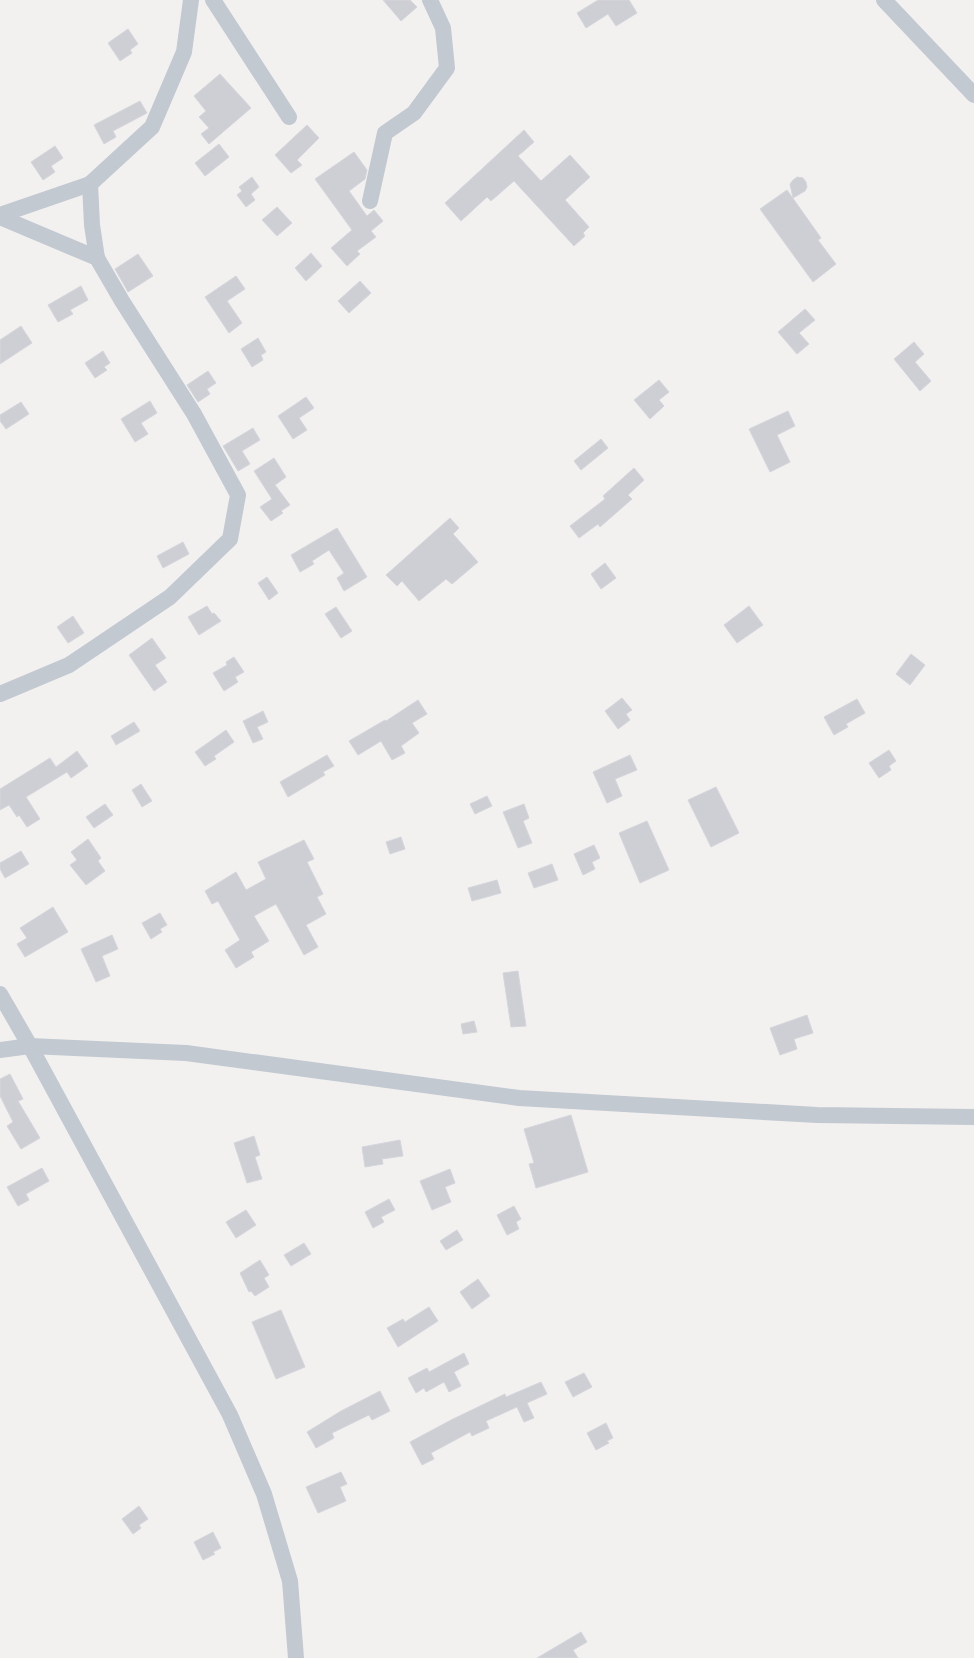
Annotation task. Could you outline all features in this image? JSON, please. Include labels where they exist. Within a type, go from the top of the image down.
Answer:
[{"type":"street","points":[[0,216],[90,184],[152,127],[184,52],[191,0]]},
{"type":"street","points":[[212,0],[289,117]]},
{"type":"street","points":[[370,201],[385,133],[414,113],[447,68],[443,28],[430,0]]},
{"type":"street","points":[[884,0],[974,96]]},
{"type":"street","points":[[0,694],[68,665],[170,597],[230,539],[238,495],[194,414],[97,258],[92,225],[90,184]]},
{"type":"street","points":[[0,216],[97,258]]},
{"type":"street","points":[[0,994],[230,1415],[264,1494],[290,1581],[296,1658]]},
{"type":"street","points":[[0,1050],[30,1046],[186,1053],[519,1098],[817,1115],[974,1117]]},
{"type":"building","points":[[383,0],[410,0],[417,7],[401,21]]},
{"type":"building","points":[[598,0],[629,0],[637,13],[616,26],[608,14],[586,28],[577,13]]},
{"type":"building","points":[[128,29],[138,44],[130,50],[132,53],[120,61],[108,43]]},
{"type":"building","points":[[220,74],[251,108],[209,144],[201,134],[209,128],[199,117],[206,111],[194,96]]},
{"type":"building","points":[[140,101],[147,113],[113,131],[116,137],[104,144],[94,125]]},
{"type":"building","points":[[307,125],[319,138],[297,160],[302,165],[291,173],[275,155]]},
{"type":"building","points":[[524,130],[534,142],[518,156],[541,181],[570,155],[590,177],[565,200],[589,227],[583,233],[585,236],[574,246],[514,181],[491,201],[487,197],[461,221],[445,203]]},
{"type":"building","points":[[219,144],[229,157],[205,176],[195,163]]},
{"type":"building","points":[[55,146],[63,158],[51,166],[55,172],[43,180],[31,162]]},
{"type":"building","points":[[354,152],[367,170],[365,179],[349,191],[367,216],[374,210],[383,221],[371,231],[376,237],[357,251],[360,254],[347,266],[331,248],[352,230],[315,179]]},
{"type":"building","points":[[252,177],[259,187],[251,194],[255,200],[246,207],[237,195],[242,191],[239,187]]},
{"type":"building","points":[[797,177],[803,178],[807,187],[805,191],[793,198],[790,184]]},
{"type":"building","points":[[787,190],[821,238],[818,240],[836,264],[813,282],[760,209]]},
{"type":"building","points":[[277,207],[292,223],[277,236],[262,220]]},
{"type":"building","points":[[311,253],[322,266],[306,281],[295,268]]},
{"type":"building","points":[[138,254],[153,276],[128,292],[115,269]]},
{"type":"building","points":[[236,276],[245,289],[227,301],[242,323],[229,333],[205,297]]},
{"type":"building","points":[[360,281],[371,293],[349,313],[338,301]]},
{"type":"building","points":[[81,286],[88,300],[70,310],[73,314],[58,322],[48,305]]},
{"type":"building","points":[[805,309],[815,320],[799,333],[809,344],[797,354],[778,332]]},
{"type":"building","points":[[21,326],[32,343],[0,364],[0,340]]},
{"type":"building","points":[[258,338],[266,352],[261,355],[263,360],[252,367],[241,349]]},
{"type":"building","points":[[914,342],[924,354],[915,362],[931,381],[920,391],[894,359]]},
{"type":"building","points":[[103,351],[110,363],[104,367],[107,370],[95,378],[85,363]]},
{"type":"building","points":[[208,371],[216,383],[207,389],[210,394],[198,402],[187,385]]},
{"type":"building","points":[[659,380],[669,392],[659,400],[664,406],[650,419],[634,400]]},
{"type":"building","points":[[306,397],[314,408],[299,418],[307,430],[293,439],[278,416]]},
{"type":"building","points":[[150,401],[157,413],[141,423],[148,434],[135,442],[121,419]]},
{"type":"building","points":[[21,402],[29,414],[6,429],[0,421],[0,415]]},
{"type":"building","points":[[788,411],[795,426],[777,435],[790,462],[770,472],[749,429]]},
{"type":"building","points":[[253,428],[260,440],[242,451],[250,464],[238,471],[223,446]]},
{"type":"building","points":[[601,439],[608,448],[581,470],[574,461]]},
{"type":"building","points":[[274,458],[286,477],[275,485],[290,505],[281,511],[283,513],[271,521],[260,507],[272,499],[254,471]]},
{"type":"building","points":[[634,468],[644,480],[628,495],[632,499],[600,527],[598,524],[579,538],[570,526],[605,499],[603,496]]},
{"type":"building","points":[[450,518],[459,528],[453,534],[478,562],[452,584],[446,579],[419,601],[402,581],[397,586],[386,575]]},
{"type":"building","points":[[337,528],[367,577],[344,591],[337,578],[344,573],[329,550],[312,561],[314,564],[300,572],[291,555]]},
{"type":"building","points":[[183,542],[189,554],[163,568],[157,556]]},
{"type":"building","points":[[605,563],[616,578],[601,589],[591,574]]},
{"type":"building","points":[[267,577],[278,593],[269,600],[258,583]]},
{"type":"building","points":[[207,606],[212,614],[214,613],[221,621],[199,635],[188,617]]},
{"type":"building","points":[[749,606],[763,625],[737,643],[724,625]]},
{"type":"building","points":[[336,607],[352,631],[341,638],[325,614]]},
{"type":"building","points":[[73,616],[84,633],[68,643],[57,627]]},
{"type":"building","points":[[152,638],[166,658],[155,665],[167,682],[154,691],[129,655]]},
{"type":"building","points":[[911,654],[925,665],[910,685],[896,674]]},
{"type":"building","points":[[234,657],[244,672],[235,677],[238,682],[224,691],[213,673],[227,665],[226,662]]},
{"type":"building","points":[[622,698],[632,710],[626,714],[630,720],[618,729],[605,711]]},
{"type":"building","points":[[857,699],[865,713],[846,724],[848,727],[834,735],[824,717]]},
{"type":"building","points":[[418,700],[427,714],[412,723],[419,733],[401,746],[405,753],[392,760],[381,741],[358,755],[349,741],[386,721]]},
{"type":"building","points":[[263,711],[268,722],[257,727],[263,739],[253,743],[243,721]]},
{"type":"building","points":[[134,722],[140,731],[116,745],[111,736]]},
{"type":"building","points":[[226,730],[234,742],[214,756],[216,759],[205,766],[195,752]]},
{"type":"building","points":[[889,750],[896,761],[889,766],[891,770],[879,778],[869,763]]},
{"type":"building","points":[[77,751],[88,766],[71,778],[67,772],[26,797],[40,819],[27,827],[9,805],[0,810],[0,789],[50,758],[56,767]]},
{"type":"building","points":[[327,755],[334,766],[323,772],[325,775],[288,797],[280,782]]},
{"type":"building","points":[[630,755],[637,770],[615,779],[622,796],[607,803],[593,772]]},
{"type":"building","points":[[141,784],[152,801],[142,807],[132,790]]},
{"type":"building","points":[[716,787],[739,833],[711,847],[688,800]]},
{"type":"building","points":[[487,796],[492,806],[475,814],[470,804]]},
{"type":"building","points":[[105,804],[113,815],[94,828],[86,817]]},
{"type":"building","points":[[524,804],[529,818],[523,821],[532,843],[518,848],[503,812]]},
{"type":"building","points":[[647,821],[669,870],[640,883],[619,833]]},
{"type":"building","points":[[401,837],[405,849],[390,854],[386,842]]},
{"type":"building","points":[[88,839],[101,858],[98,861],[105,871],[86,885],[70,865],[77,860],[71,852]]},
{"type":"building","points":[[304,840],[314,859],[307,862],[323,894],[317,897],[326,914],[306,925],[318,947],[304,955],[276,904],[254,916],[269,941],[251,952],[254,957],[236,968],[225,950],[240,940],[218,901],[212,904],[205,891],[236,872],[246,890],[266,879],[258,862]]},
{"type":"building","points":[[594,845],[600,858],[592,862],[595,869],[583,875],[574,854]]},
{"type":"building","points":[[21,851],[29,864],[5,878],[0,869],[0,863]]},
{"type":"building","points":[[552,864],[558,880],[534,888],[528,873]]},
{"type":"building","points":[[497,880],[501,893],[472,901],[468,888]]},
{"type":"building","points":[[53,907],[68,932],[25,957],[17,944],[27,938],[20,928]]},
{"type":"building","points":[[160,913],[167,925],[160,929],[162,932],[151,939],[142,923]]},
{"type":"building","points":[[112,935],[118,949],[102,956],[110,976],[96,982],[81,949]]},
{"type":"building","points":[[518,971],[526,1026],[511,1027],[503,973]]},
{"type":"building","points":[[807,1015],[813,1033],[794,1039],[797,1049],[780,1055],[770,1028]]},
{"type":"building","points":[[474,1021],[477,1032],[463,1034],[461,1024]]},
{"type":"building","points":[[10,1074],[23,1099],[18,1101],[40,1138],[21,1149],[7,1126],[13,1122],[0,1096],[0,1079]]},
{"type":"building","points":[[571,1115],[588,1172],[536,1188],[529,1164],[534,1163],[524,1129]]},
{"type":"building","points":[[254,1136],[260,1155],[255,1157],[262,1179],[247,1183],[234,1143]]},
{"type":"building","points":[[400,1140],[403,1156],[382,1159],[383,1164],[365,1167],[362,1147]]},
{"type":"building","points":[[42,1168],[49,1181],[26,1194],[29,1200],[18,1206],[7,1187]]},
{"type":"building","points":[[450,1169],[455,1183],[445,1187],[451,1202],[432,1210],[420,1181]]},
{"type":"building","points":[[389,1199],[395,1210],[381,1217],[384,1222],[373,1228],[365,1212]]},
{"type":"building","points":[[514,1206],[521,1219],[516,1222],[519,1229],[507,1235],[497,1215]]},
{"type":"building","points":[[246,1210],[256,1225],[236,1238],[226,1222]]},
{"type":"building","points":[[457,1230],[463,1240],[446,1250],[440,1241]]},
{"type":"building","points":[[304,1243],[311,1254],[291,1266],[284,1255]]},
{"type":"building","points":[[260,1260],[269,1275],[264,1278],[269,1287],[255,1296],[251,1291],[249,1292],[240,1273]]},
{"type":"building","points":[[478,1279],[490,1296],[472,1309],[460,1292]]},
{"type":"building","points":[[429,1307],[438,1321],[398,1347],[387,1328],[403,1319],[405,1322]]},
{"type":"building","points":[[281,1310],[305,1367],[276,1379],[252,1322]]},
{"type":"building","points":[[464,1353],[469,1364],[454,1372],[461,1386],[449,1392],[444,1382],[426,1392],[424,1388],[416,1393],[408,1378],[427,1368],[429,1372]]},
{"type":"building","points":[[584,1373],[592,1387],[573,1397],[565,1382]]},
{"type":"building","points":[[541,1382],[547,1394],[527,1403],[534,1418],[524,1422],[517,1407],[486,1421],[489,1428],[472,1436],[470,1432],[431,1453],[434,1459],[422,1465],[410,1442],[505,1394],[506,1397]]},
{"type":"building","points":[[380,1391],[390,1411],[372,1420],[369,1415],[332,1433],[334,1438],[316,1448],[307,1432],[341,1411]]},
{"type":"building","points":[[606,1423],[613,1438],[607,1441],[609,1443],[596,1450],[587,1433]]},
{"type":"building","points":[[341,1472],[347,1484],[340,1487],[346,1501],[318,1513],[306,1487]]},
{"type":"building","points":[[139,1506],[148,1519],[139,1525],[141,1528],[133,1534],[122,1519]]},
{"type":"building","points":[[213,1532],[221,1548],[213,1552],[215,1554],[203,1560],[194,1542]]},
{"type":"building","points":[[581,1632],[587,1642],[573,1650],[578,1658],[537,1658]]}]
